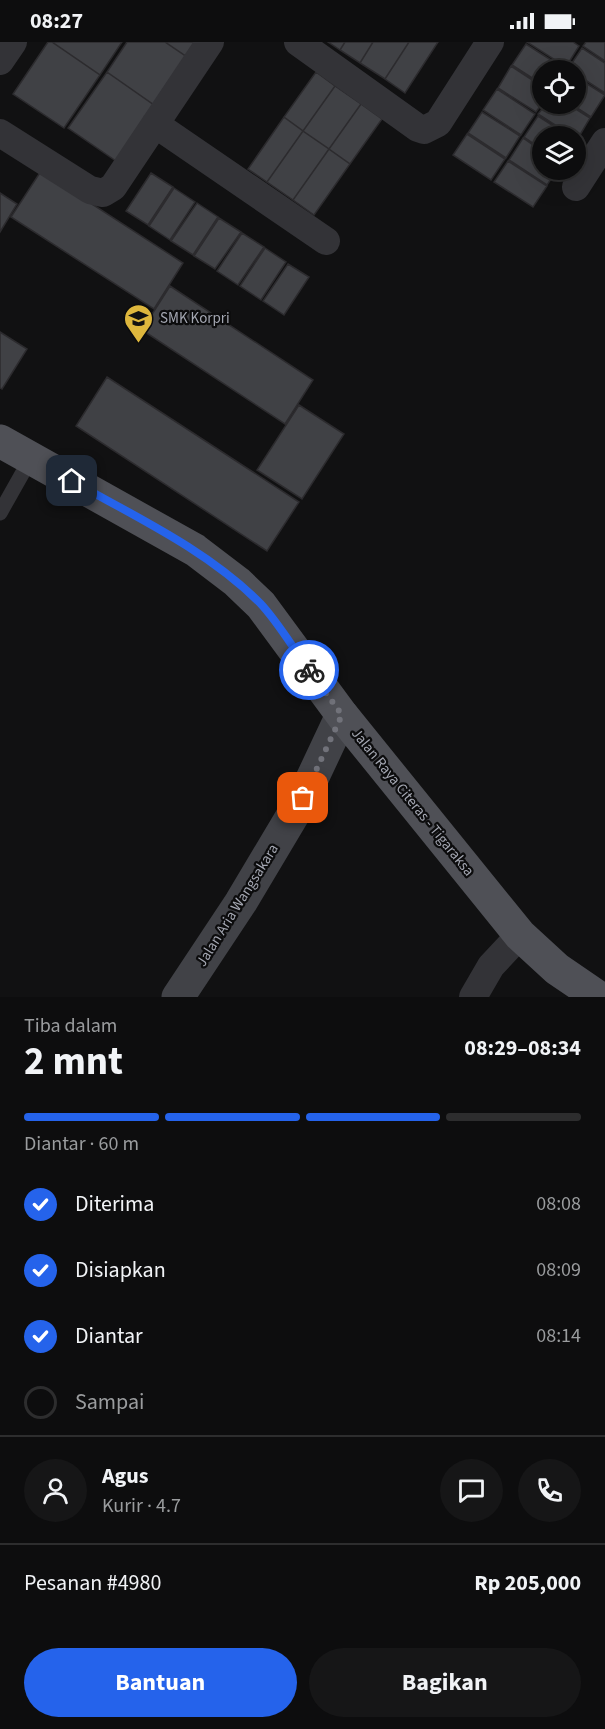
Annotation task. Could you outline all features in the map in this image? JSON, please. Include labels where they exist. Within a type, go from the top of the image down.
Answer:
[{"type":"main road","name":"Jalan Raya Citeras - Tigaraksa","points":[[0,441],[195,550],[237,582],[261,605],[342,715],[520,935],[557,969],[598,997]]},
{"type":"street","points":[[0,61],[13,42]]},
{"type":"street","points":[[0,133],[90,190],[103,194],[113,187],[210,42]]},
{"type":"street","points":[[298,42],[424,130],[438,123],[490,42]]},
{"type":"street","points":[[154,124],[326,241]]},
{"type":"street","points":[[576,187],[605,142]]},
{"type":"street","name":"Jalan Aria Wangsakara","points":[[178,997],[241,902],[303,798],[342,715]]},
{"type":"street","points":[[473,997],[491,966],[520,935]]},
{"type":"lane","points":[[0,513],[31,458]]},
{"type":"building","points":[[48,42],[52,42],[100,75],[64,128],[13,94]]},
{"type":"building","points":[[52,42],[122,42],[100,75]]},
{"type":"building","points":[[127,42],[165,42],[187,57],[154,105],[107,72]]},
{"type":"building","points":[[165,42],[197,42],[187,57]]},
{"type":"building","points":[[328,42],[345,42],[340,50]]},
{"type":"building","points":[[345,42],[373,42],[360,63],[340,50]]},
{"type":"building","points":[[373,42],[409,42],[385,79],[360,63]]},
{"type":"building","points":[[409,42],[438,42],[405,93],[385,79]]},
{"type":"building","points":[[527,42],[573,42],[579,46],[570,60],[555,60]]},
{"type":"building","points":[[586,42],[605,42],[605,61],[583,46]]},
{"type":"building","points":[[526,44],[551,60],[532,60],[532,78],[512,65]]},
{"type":"building","points":[[582,48],[605,63],[605,93],[586,81],[586,60],[574,60]]},
{"type":"building","points":[[511,66],[532,80],[532,109],[498,88]]},
{"type":"building","points":[[107,72],[154,105],[116,161],[68,128]]},
{"type":"building","points":[[316,72],[335,86],[303,131],[284,117]]},
{"type":"building","points":[[586,83],[605,95],[591,117],[586,114]]},
{"type":"building","points":[[335,86],[361,104],[329,149],[303,131]]},
{"type":"building","points":[[497,89],[535,114],[521,135],[483,110]]},
{"type":"building","points":[[361,104],[382,119],[350,164],[329,149]]},
{"type":"building","points":[[482,112],[520,136],[506,158],[468,133]]},
{"type":"building","points":[[538,114],[584,114],[590,118],[585,126],[557,126]]},
{"type":"building","points":[[538,116],[554,126],[532,126],[532,142],[524,137]]},
{"type":"building","points":[[284,117],[303,131],[267,182],[248,169]]},
{"type":"building","points":[[303,131],[329,149],[293,200],[267,182]]},
{"type":"building","points":[[467,134],[505,159],[491,180],[453,155]]},
{"type":"building","points":[[523,138],[532,144],[532,175],[509,160]]},
{"type":"building","points":[[329,149],[350,164],[314,215],[293,200]]},
{"type":"building","points":[[508,161],[532,176],[532,180],[538,180],[547,186],[533,207],[494,182]]},
{"type":"building","points":[[41,171],[183,263],[154,309],[11,217]]},
{"type":"building","points":[[151,173],[173,187],[148,225],[126,211]]},
{"type":"building","points":[[539,180],[550,180],[547,185]]},
{"type":"building","points":[[174,188],[195,202],[170,240],[149,226]]},
{"type":"building","points":[[0,193],[17,204],[0,232]]},
{"type":"building","points":[[197,203],[218,217],[193,255],[171,241]]},
{"type":"building","points":[[219,218],[241,232],[215,269],[194,256]]},
{"type":"building","points":[[242,233],[264,247],[238,285],[217,271]]},
{"type":"building","points":[[265,248],[286,262],[261,300],[240,286]]},
{"type":"building","points":[[288,264],[309,277],[284,315],[263,301]]},
{"type":"building","points":[[170,286],[313,380],[285,424],[142,330]]},
{"type":"building","points":[[0,332],[27,349],[2,389],[0,388]]},
{"type":"building","points":[[107,377],[299,502],[267,551],[76,426]]},
{"type":"building","points":[[299,405],[344,434],[302,499],[257,470]]},
{"type":"way so far","points":[[303,798],[342,715],[309,670]]},
{"type":"place","name":"SMK Korpri","points":[[139,344]]},
{"type":"route","points":[[72,481],[195,550],[237,582],[261,605],[309,670]]}]
